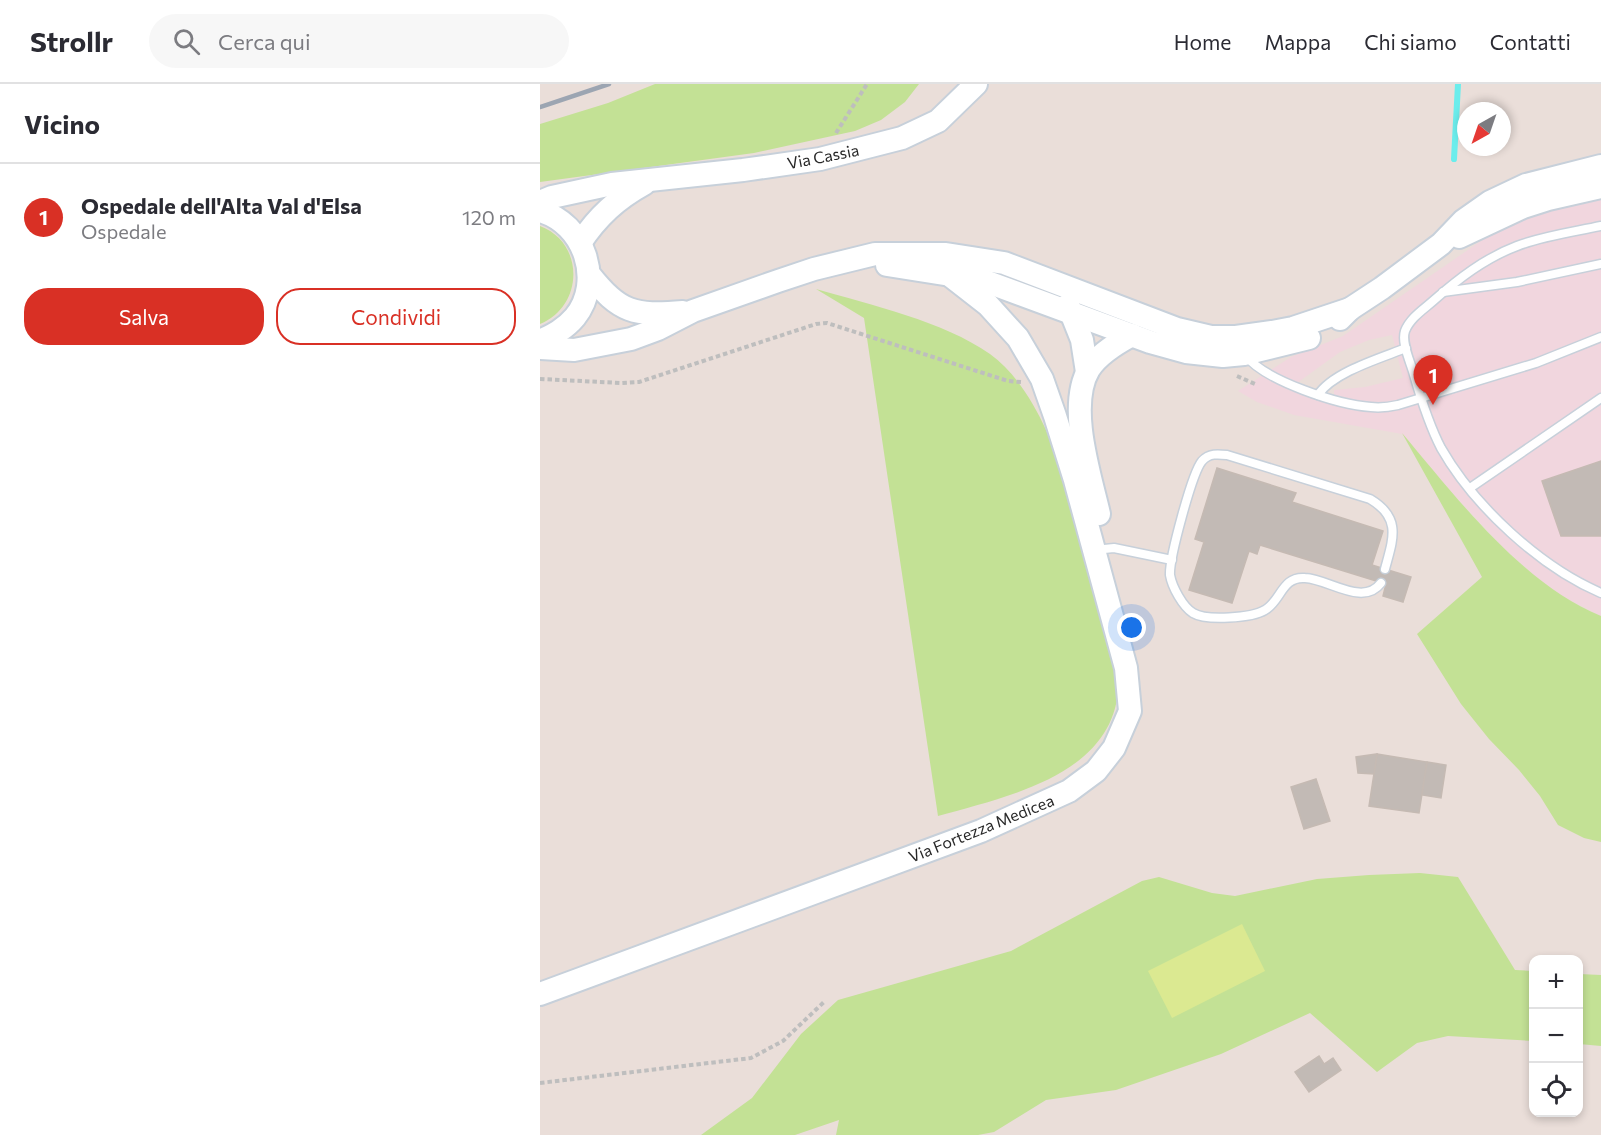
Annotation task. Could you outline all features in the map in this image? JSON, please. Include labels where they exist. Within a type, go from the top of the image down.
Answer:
[{"type":"main road","name":"Via Cassia","points":[[540,202],[552,197],[612,184],[820,159],[902,138],[938,121],[976,84]]},
{"type":"main road","points":[[850,261],[947,273],[995,284],[1132,335],[1186,352],[1223,356],[1244,354],[1311,337],[1329,328],[1350,309],[1441,244],[1475,212],[1506,193],[1547,179],[1601,166]]},
{"type":"main road","name":"Via Cassia","points":[[580,243],[607,209],[623,196],[651,180]]},
{"type":"main road","points":[[1441,244],[1512,211],[1548,199],[1601,187]]},
{"type":"main road","points":[[540,211],[549,213],[567,226],[580,243],[587,258],[589,274],[586,297],[576,316],[559,332],[540,341]]},
{"type":"main road","points":[[540,348],[574,350],[613,344],[658,329],[693,311],[804,272],[875,254],[917,253],[975,257],[1020,268],[1171,327],[1210,337],[1236,337],[1293,328],[1350,309]]},
{"type":"main road","points":[[975,257],[1001,273],[1063,297],[1071,312],[1085,351],[1088,372],[1080,410],[1082,437],[1100,549]]},
{"type":"main road","points":[[947,273],[999,315],[1018,338],[1034,364],[1055,416],[1100,549]]},
{"type":"main road","points":[[589,274],[611,299],[627,309],[653,315],[693,311]]},
{"type":"main road","points":[[1088,372],[1104,354],[1132,335]]},
{"type":"main road","name":"Via Fortezza Medicea","points":[[540,994],[981,831],[1054,799],[1081,783],[1102,764],[1119,740],[1130,711],[1137,682],[1137,659],[1100,549]]},
{"type":"lane","points":[[1601,226],[1518,245],[1477,267],[1443,292],[1408,325],[1404,336],[1421,398],[1441,447],[1470,488],[1512,533],[1533,551],[1559,570],[1601,593]]},
{"type":"lane","points":[[1443,292],[1517,282],[1601,264]]},
{"type":"lane","points":[[1210,337],[1244,354],[1252,364],[1269,374],[1318,395],[1351,404],[1380,408],[1536,363],[1601,337]]},
{"type":"lane","points":[[1318,395],[1335,379],[1407,348]]},
{"type":"lane","points":[[1470,488],[1601,398]]},
{"type":"lane","points":[[1381,583],[1373,591],[1361,593],[1312,579],[1298,578],[1287,583],[1271,605],[1260,612],[1233,617],[1206,617],[1192,612],[1173,586],[1170,570],[1191,488],[1199,467],[1207,457],[1219,454],[1237,457],[1360,495],[1379,505],[1389,517],[1394,534],[1385,569]]},
{"type":"lane","points":[[1100,549],[1172,560]]},
{"type":"path","points":[[820,159],[867,84]]},
{"type":"path","points":[[540,379],[639,382],[816,324],[827,323],[1008,381],[1029,381]]},
{"type":"path","points":[[540,1083],[751,1058],[783,1041],[825,1001]]},
{"type":"shaded area","points":[[1601,194],[1601,616],[1562,596],[1535,576],[1504,548],[1455,496],[1402,434],[1294,415],[1257,402],[1238,391],[1291,357],[1343,336],[1494,232],[1528,216]],"holes":[[[1392,335],[1403,378],[1365,387],[1334,390],[1334,396],[1297,383],[1340,352],[1369,340]]]},
{"type":"green space","points":[[655,84],[919,84],[905,102],[881,120],[855,131],[754,153],[540,182],[540,124],[608,103]]},
{"type":"green space","points":[[540,226],[555,234],[565,246],[571,260],[573,275],[571,290],[565,303],[554,315],[540,324]]},
{"type":"green space","points":[[816,289],[906,315],[971,342],[999,361],[1016,379],[1036,409],[1046,430],[1063,476],[1105,621],[1117,672],[1118,689],[1112,718],[1093,747],[1076,763],[1032,787],[938,816],[864,318]]},
{"type":"green space","points":[[1402,433],[1468,511],[1518,561],[1572,602],[1601,616],[1601,842],[1584,838],[1558,825],[1540,796],[1461,704],[1417,634],[1482,577]]},
{"type":"green space","points":[[1420,873],[1458,877],[1515,970],[1529,971],[1529,1041],[1448,1036],[1417,1043],[1377,1072],[1310,1013],[1221,1054],[1116,1090],[1046,1100],[994,1132],[978,1135],[836,1135],[839,1120],[795,1135],[701,1135],[752,1098],[801,1034],[838,1000],[1011,951],[1142,881],[1159,877],[1212,893],[1235,896],[1317,879]]},
{"type":"green space","points":[[1242,924],[1265,971],[1172,1018],[1148,971]]},
{"type":"green space","points":[[1583,974],[1601,975],[1601,1046],[1583,1044]]},
{"type":"building","points":[[1601,461],[1601,536],[1561,536],[1542,481]]},
{"type":"building","points":[[1217,468],[1296,493],[1292,502],[1383,531],[1372,565],[1411,577],[1403,602],[1383,596],[1386,584],[1260,545],[1257,554],[1249,551],[1232,603],[1189,590],[1204,542],[1195,539]]},
{"type":"building","points":[[1377,754],[1427,762],[1419,813],[1369,806]]},
{"type":"building","points":[[1377,754],[1374,774],[1358,773],[1356,757]]},
{"type":"building","points":[[1427,762],[1446,765],[1441,798],[1422,795]]},
{"type":"building","points":[[1316,779],[1330,821],[1304,829],[1291,787]]},
{"type":"building","points":[[1319,1056],[1324,1064],[1333,1058],[1341,1070],[1309,1092],[1295,1072]]},
{"type":"waterway","points":[[1454,159],[1458,84]]},
{"type":"railway","points":[[540,107],[609,84]]},
{"type":"place","name":"Ospedale dell'Alta Val d'Elsa","points":[[1433,405]]}]
